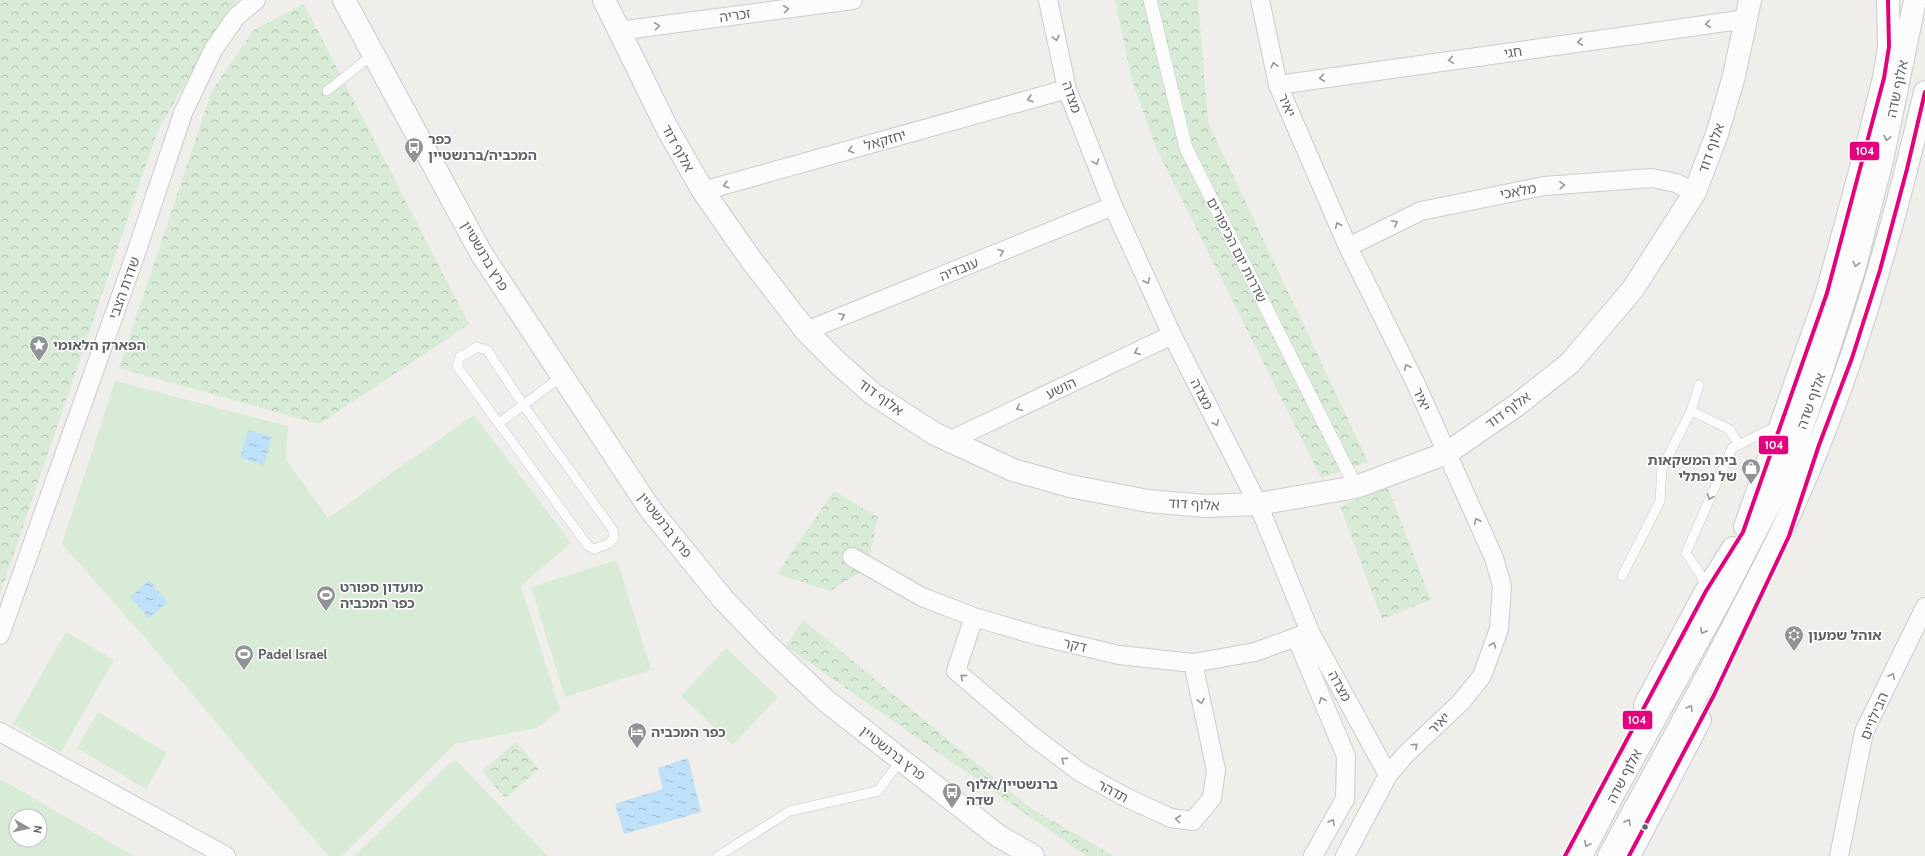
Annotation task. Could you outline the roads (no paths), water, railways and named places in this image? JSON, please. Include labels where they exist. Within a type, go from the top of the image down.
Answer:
[{"type":"main road","name":"פרץ ברנשטיין","points":[[344,0],[372,55],[481,253],[650,509],[723,599],[766,644],[825,700],[997,836],[1027,854]]},
{"type":"main road","name":"פרץ ברנשטיין","points":[[359,0],[400,105]]},
{"type":"main road","name":"אלוף דוד","points":[[604,0],[667,128],[703,191],[752,261],[806,331],[873,394],[949,441],[1013,470],[1070,486],[1155,501],[1205,506],[1258,504],[1356,487],[1447,453],[1517,405],[1570,363],[1633,288],[1695,192],[1719,127],[1734,76],[1749,9]]},
{"type":"main road","points":[[1743,532],[1827,293],[1884,78],[1889,47],[1888,0]]},
{"type":"main road","points":[[1905,0],[1906,45]]},
{"type":"main road","name":"אלוף שדה","points":[[1581,856],[1616,789],[1722,597],[1778,488],[1796,444],[1824,367],[1854,270],[1883,156],[1915,0]]},
{"type":"main road","name":"אלוף שדה","points":[[1609,856],[1767,563],[1819,445],[1852,358],[1880,270],[1907,169],[1925,92]]},
{"type":"main road","points":[[1564,856],[1706,591],[1796,444]]},
{"type":"main road","points":[[1629,856],[1714,694],[1789,536],[1819,445]]},
{"type":"street","name":"שדרת הצבי","points":[[0,635],[135,256],[183,112],[213,50],[236,17],[256,0]]},
{"type":"street","name":"זכריה","points":[[618,31],[853,0]]},
{"type":"street","name":"מצדה","points":[[1048,0],[1067,89],[1113,206],[1172,336],[1258,504],[1346,756],[1345,799],[1313,856]]},
{"type":"street","name":"שדרות יום הכיפורים","points":[[1150,0],[1186,148],[1356,487]]},
{"type":"street","name":"יאיר","points":[[1260,0],[1278,85],[1348,247],[1415,382],[1494,558],[1502,586],[1499,629],[1482,676],[1461,702],[1405,755],[1388,775],[1345,856]]},
{"type":"street","name":"חגי","points":[[1278,85],[1749,9]]},
{"type":"street","name":"יחזקאל","points":[[703,191],[1067,89]]},
{"type":"street","name":"מלאכי","points":[[1348,247],[1421,211],[1544,186],[1652,178],[1676,183],[1695,192]]},
{"type":"street","name":"עובדיה","points":[[806,331],[1113,206]]},
{"type":"street","name":"הושע","points":[[949,441],[1172,336]]},
{"type":"street","name":"דקר","points":[[852,557],[922,597],[974,617],[1039,636],[1119,655],[1193,663],[1255,652],[1303,634]]},
{"type":"street","name":"הבילויים","points":[[1839,856],[1864,732],[1925,607]]},
{"type":"street","name":"תדהר","points":[[974,617],[956,671],[1031,735],[1080,772],[1127,798],[1171,818],[1193,821],[1212,798],[1216,770],[1193,663]]},
{"type":"street","name":"מצדה","points":[[1303,634],[1388,775]]},
{"type":"street","points":[[0,732],[226,856]]},
{"type":"lane","points":[[327,91],[372,55]]},
{"type":"lane","points":[[477,347],[487,350],[524,406],[614,530],[614,538],[608,544],[594,549],[588,546],[457,366],[460,357],[477,347]]},
{"type":"lane","points":[[499,423],[524,406],[562,376]]},
{"type":"lane","points":[[1622,576],[1660,501],[1662,468],[1691,411],[1699,384]]},
{"type":"lane","points":[[1691,411],[1729,429],[1738,443]]},
{"type":"lane","points":[[1706,591],[1702,577],[1686,553],[1732,448],[1738,443],[1782,424]]},
{"type":"lane","points":[[718,856],[790,812],[878,791],[901,760]]},
{"type":"water","points":[[248,430],[272,437],[264,465],[240,458]]},
{"type":"water","points":[[149,580],[168,602],[149,618],[130,597]]},
{"type":"water","points":[[688,758],[701,812],[624,834],[615,804],[663,789],[658,768]]},
{"type":"place","name":"כפר המכביה/ברנשטיין","points":[[414,164]]},
{"type":"place","name":"הפארק הלאומי","points":[[39,362]]},
{"type":"place","name":"בית המשקאות של נפתלי","points":[[1751,485]]},
{"type":"place","name":"מועדון ספורט כפר המכביה","points":[[326,612]]},
{"type":"place","name":"אוהל שמעון","points":[[1794,652]]},
{"type":"place","name":"Padel Israel","points":[[244,671]]},
{"type":"place","name":"כפר המכביה","points":[[637,749]]},
{"type":"place","name":"ברנשטיין/אלוף שדה","points":[[952,809]]}]
